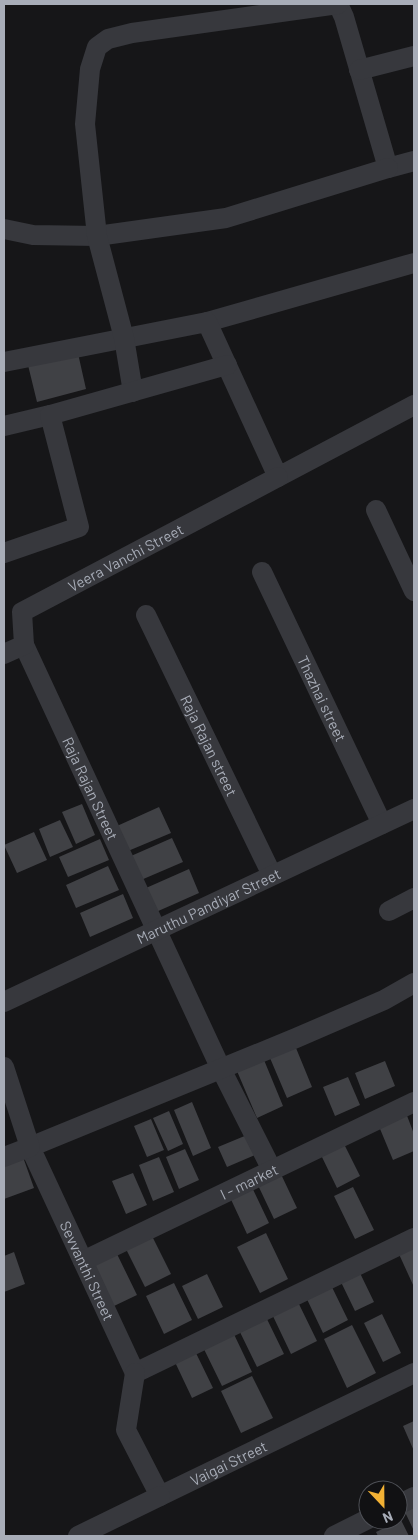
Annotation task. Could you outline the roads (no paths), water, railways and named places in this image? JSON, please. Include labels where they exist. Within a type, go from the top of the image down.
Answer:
[{"type":"street","points":[[133,392],[124,338],[98,236],[85,124],[90,69],[97,47],[108,39],[132,32],[338,4],[344,17],[388,168]]},
{"type":"street","points":[[359,70],[414,56]]},
{"type":"street","points":[[4,228],[33,235],[98,236],[226,218],[414,161]]},
{"type":"street","points":[[4,362],[207,322],[414,263]]},
{"type":"street","points":[[207,322],[278,477],[414,405]]},
{"type":"street","points":[[4,426],[50,415],[227,365]]},
{"type":"street","points":[[4,553],[79,528],[50,415]]},
{"type":"street","name":"Veera Vanchi Street","points":[[24,645],[22,612],[278,477]]},
{"type":"street","points":[[376,510],[414,591]]},
{"type":"street","name":"Thazhai street","points":[[262,572],[382,824]]},
{"type":"street","name":"Raja Rajan street","points":[[146,616],[272,875]]},
{"type":"street","points":[[4,654],[24,645]]},
{"type":"street","name":"Raja Rajan Street","points":[[24,645],[221,1069]]},
{"type":"street","name":"Maruthu Pandiyar Street","points":[[4,1002],[414,809]]},
{"type":"street","points":[[389,911],[414,898]]},
{"type":"street","points":[[4,1157],[296,1038],[384,1000],[414,983]]},
{"type":"street","name":"Sevvanthi Street","points":[[4,1067],[30,1147],[135,1373]]},
{"type":"street","name":"I - market","points":[[221,1069],[272,1170]]},
{"type":"street","name":"I - market","points":[[83,1261],[414,1102]]},
{"type":"street","points":[[160,1496],[126,1430],[135,1373],[414,1238]]},
{"type":"street","name":"Vaigai Street","points":[[78,1536],[414,1374]]},
{"type":"street","points":[[334,1536],[358,1524]]}]
